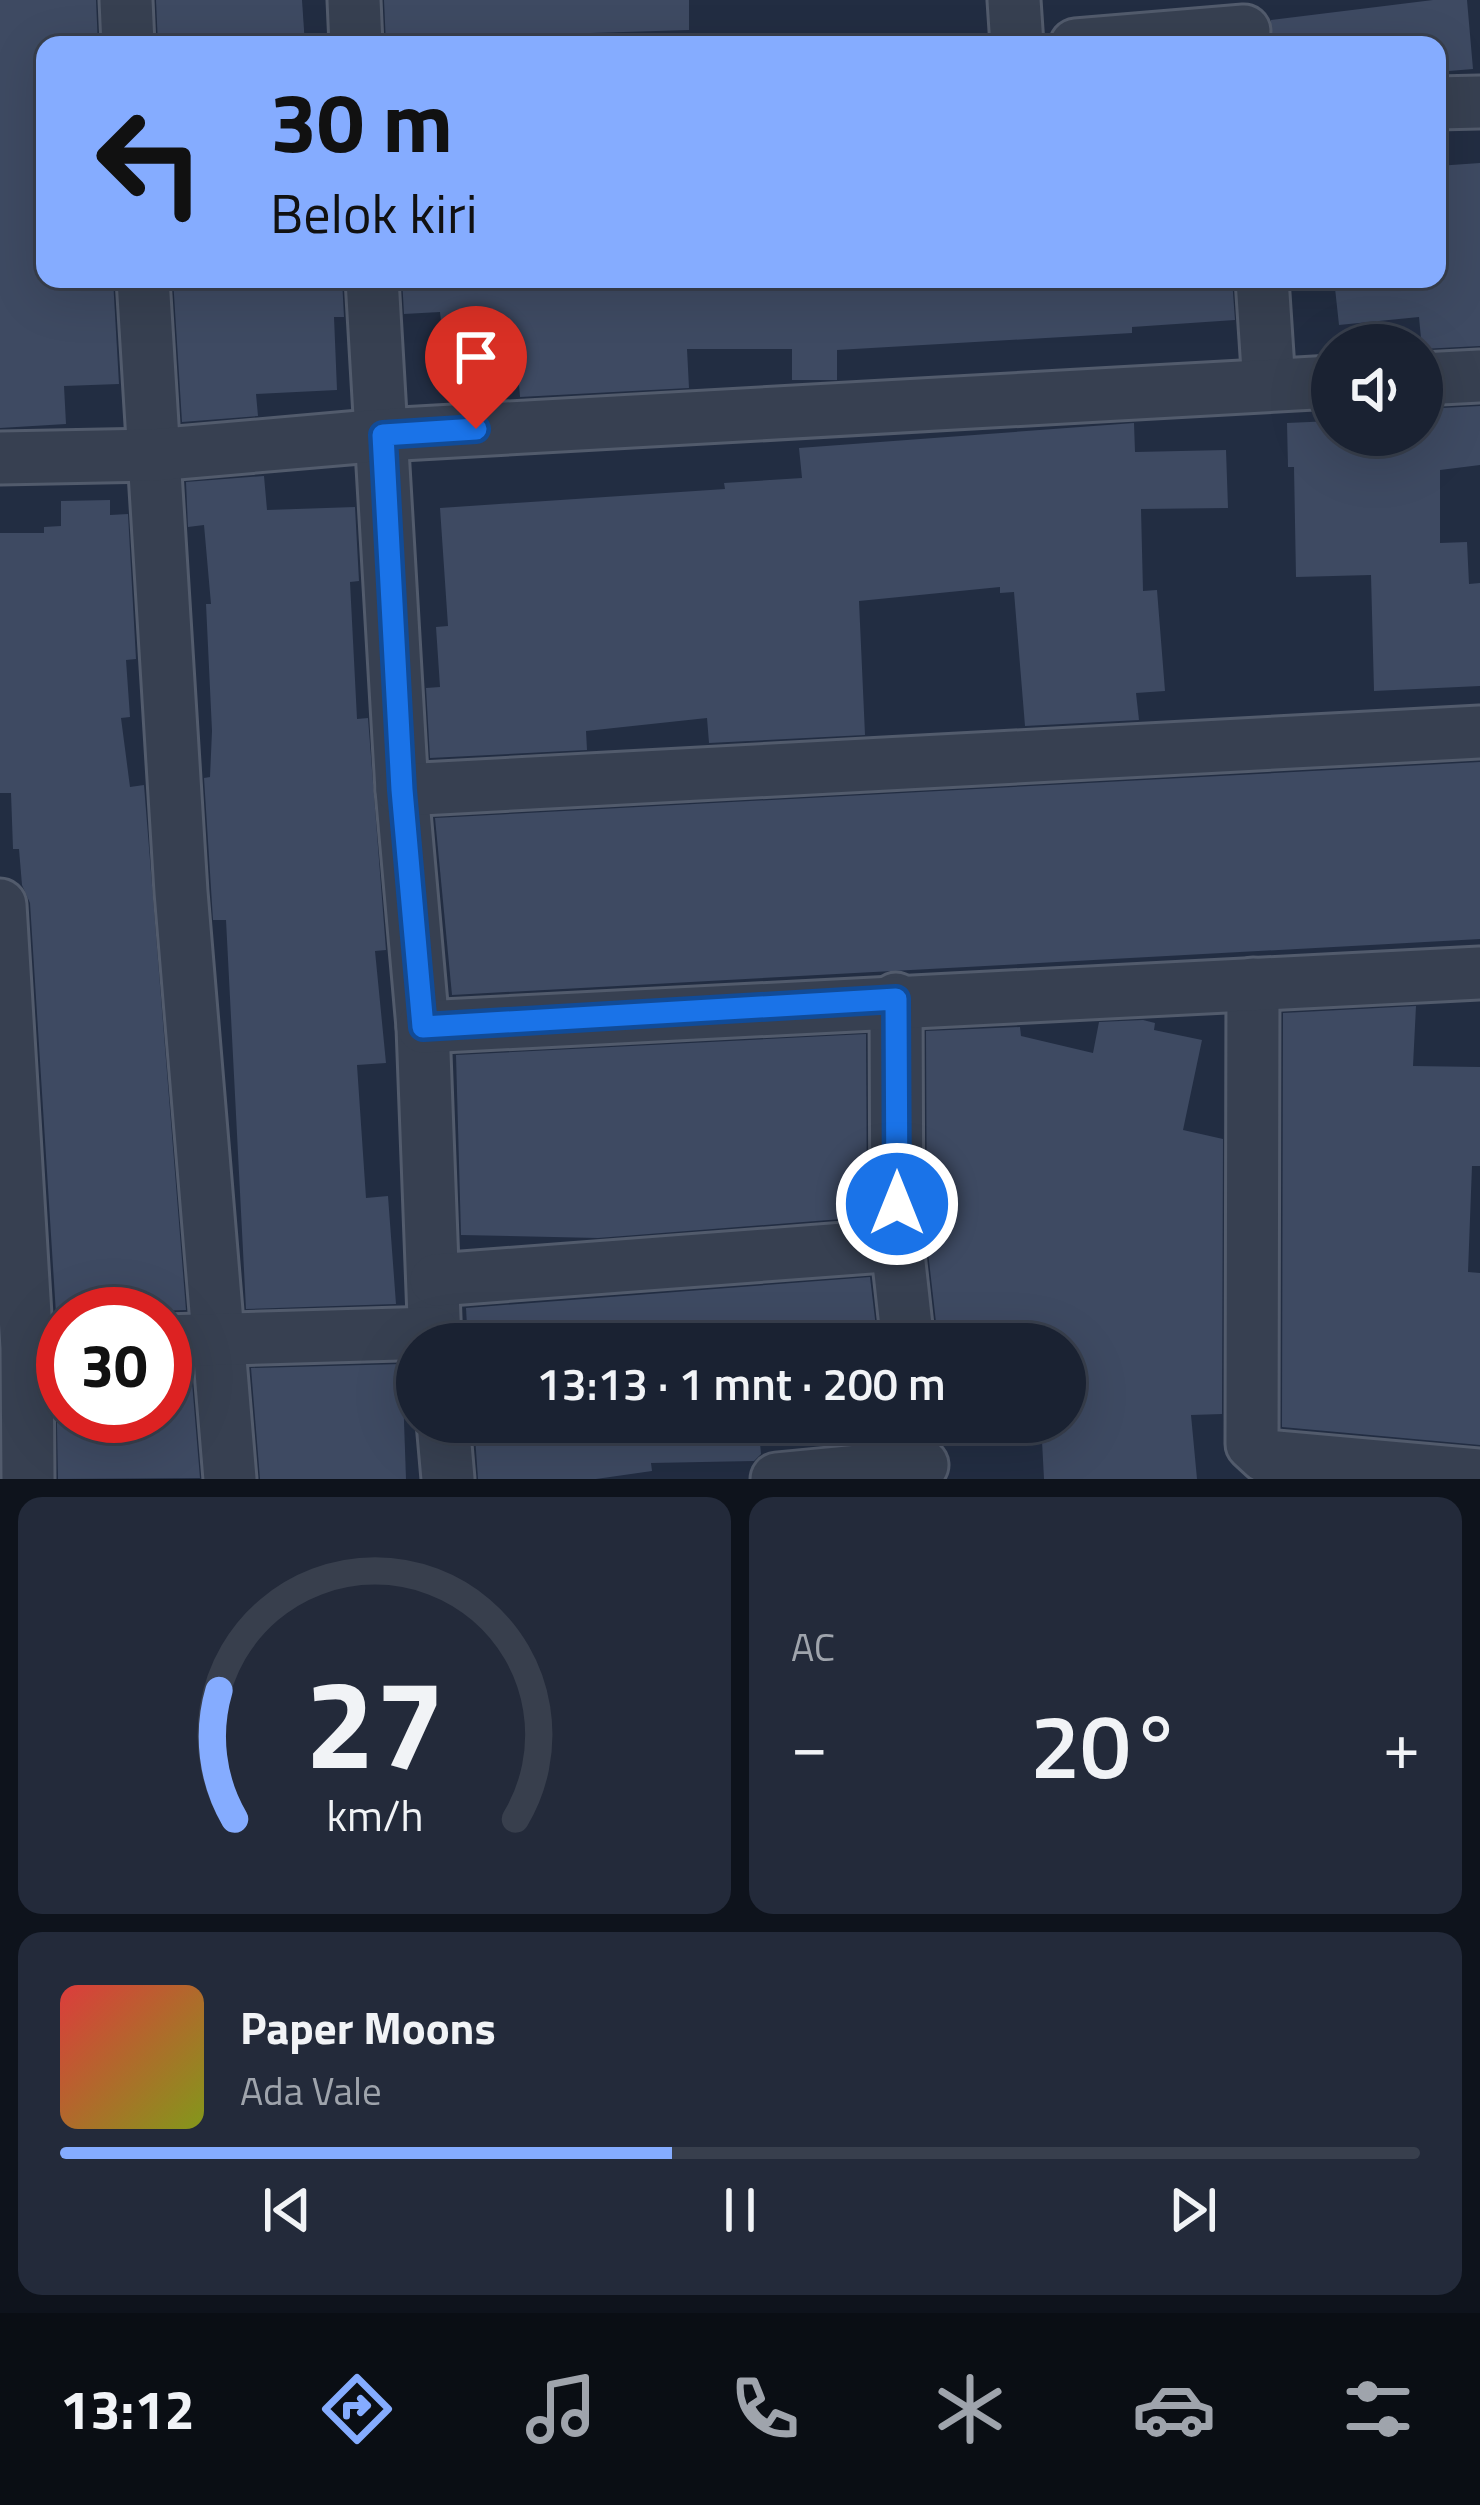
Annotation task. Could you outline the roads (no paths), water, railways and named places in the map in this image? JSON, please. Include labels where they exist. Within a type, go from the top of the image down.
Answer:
[{"type":"street","points":[[126,0],[128,36]]},
{"type":"street","points":[[354,0],[356,36]]},
{"type":"street","points":[[1014,0],[1017,36]]},
{"type":"street","points":[[1152,36],[1244,25]]},
{"type":"street","points":[[1446,103],[1480,102]]},
{"type":"street","points":[[144,288],[181,892],[230,1479]]},
{"type":"street","points":[[373,288],[402,790],[423,1027],[435,1323]]},
{"type":"street","points":[[1263,288],[1269,385]]},
{"type":"street","points":[[1443,378],[1480,376]]},
{"type":"street","points":[[0,458],[154,455],[383,435],[1311,383]]},
{"type":"street","points":[[402,790],[1480,732]]},
{"type":"street","points":[[0,905],[39,1287]]},
{"type":"street","points":[[423,1027],[896,999],[1480,973]]},
{"type":"street","points":[[1253,984],[1252,1444],[1265,1456],[1480,1475]]},
{"type":"street","points":[[896,999],[897,1245],[906,1323]]},
{"type":"street","points":[[436,1280],[897,1245]]},
{"type":"street","points":[[192,1340],[396,1339]]},
{"type":"street","points":[[28,1479],[36,1417]]},
{"type":"street","points":[[445,1443],[448,1479]]},
{"type":"street","points":[[777,1479],[921,1456]]}]
